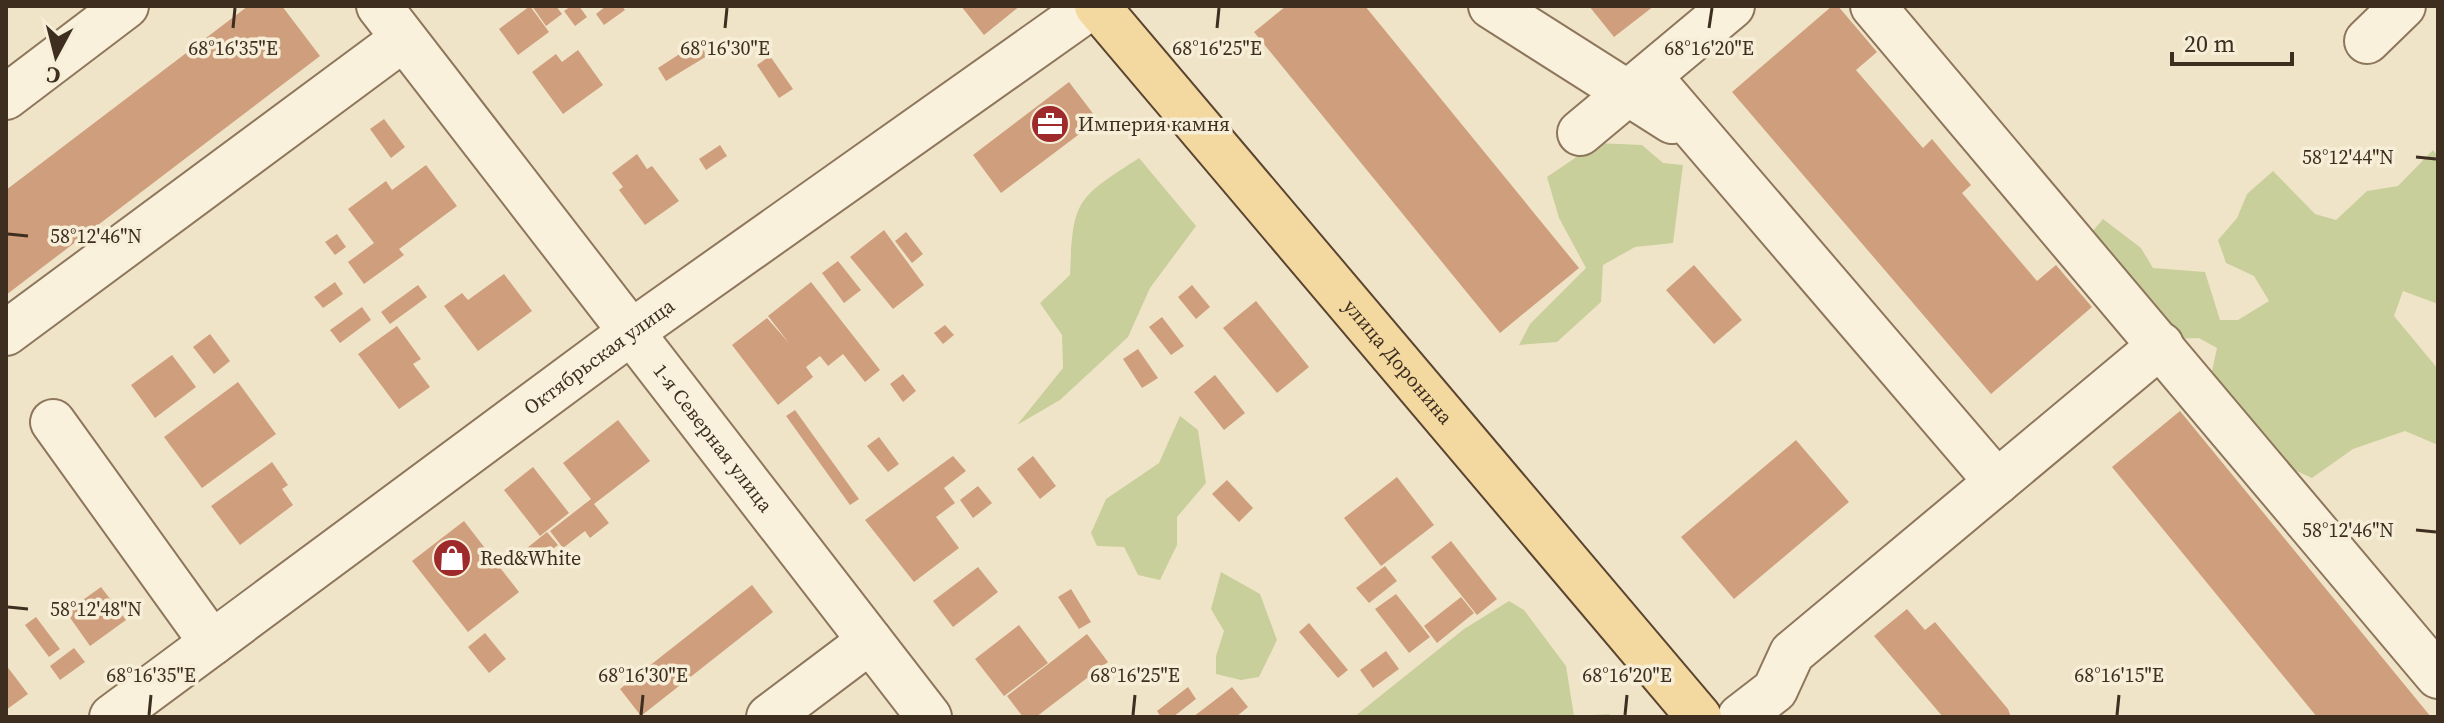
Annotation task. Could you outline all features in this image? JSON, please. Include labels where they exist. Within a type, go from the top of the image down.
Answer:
[{"type":"main road","name":"улица Доронина","points":[[1094,6],[1699,717]]},
{"type":"street","points":[[6,97],[126,6]]},
{"type":"street","name":"Октябрьская улица","points":[[112,717],[630,333],[1094,6]]},
{"type":"street","points":[[1491,6],[1638,84],[1705,141],[1997,482]]},
{"type":"street","points":[[1580,133],[1732,6]]},
{"type":"street","points":[[1873,6],[2438,676]]},
{"type":"street","points":[[2367,41],[2403,6]]},
{"type":"street","points":[[6,333],[391,22]]},
{"type":"street","name":"1-я Северная улица","points":[[391,22],[929,717]]},
{"type":"street","points":[[1740,717],[1775,690],[1792,653],[2161,345]]},
{"type":"street","points":[[53,422],[212,643]]},
{"type":"street","points":[[769,717],[870,641]]},
{"type":"green space","points":[[1597,143],[1642,145],[1663,163],[1683,165],[1673,243],[1635,247],[1603,265],[1601,302],[1557,342],[1519,345],[1530,324],[1586,268],[1559,218],[1547,177]]},
{"type":"green space","points":[[2433,150],[2438,157],[2438,304],[2403,291],[2394,316],[2438,369],[2438,445],[2405,431],[2353,449],[2312,478],[2279,463],[2210,380],[2217,348],[2199,338],[2172,339],[2085,240],[2103,219],[2141,248],[2153,268],[2205,272],[2220,320],[2238,320],[2269,301],[2254,276],[2226,263],[2218,240],[2237,218],[2247,194],[2273,171],[2315,214],[2336,220],[2367,191],[2398,186]]},
{"type":"green space","points":[[1139,158],[1196,226],[1150,288],[1128,337],[1060,400],[1017,425],[1063,368],[1062,335],[1040,303],[1070,275],[1073,230],[1082,203],[1102,183]]},
{"type":"green space","points":[[1180,416],[1198,430],[1206,483],[1177,517],[1177,545],[1160,580],[1138,575],[1124,547],[1097,546],[1091,533],[1106,499],[1159,463]]},
{"type":"green space","points":[[1221,572],[1260,594],[1277,640],[1259,677],[1241,680],[1216,674],[1216,656],[1224,631],[1211,609]]},
{"type":"green space","points":[[1509,601],[1524,610],[1566,666],[1574,716],[1609,714],[1612,717],[1354,717],[1464,629]]},
{"type":"building","points":[[248,6],[282,6],[320,56],[6,295],[6,190]]},
{"type":"building","points":[[530,6],[549,32],[518,55],[499,29]]},
{"type":"building","points":[[532,6],[556,6],[562,14],[546,26]]},
{"type":"building","points":[[571,6],[579,6],[587,17],[575,26],[564,11]]},
{"type":"building","points":[[606,6],[622,6],[625,10],[604,25],[596,14]]},
{"type":"building","points":[[961,6],[1020,6],[984,35]]},
{"type":"building","points":[[1286,6],[1365,6],[1579,268],[1500,333],[1254,32]]},
{"type":"building","points":[[1589,6],[1654,6],[1614,37]]},
{"type":"building","points":[[1832,6],[1838,6],[1877,52],[1856,70],[1923,148],[1932,139],[1971,185],[1962,193],[2037,281],[2056,265],[2092,307],[1991,394],[1732,92]]},
{"type":"building","points":[[698,42],[707,56],[666,81],[658,68]]},
{"type":"building","points":[[578,50],[603,85],[563,114],[532,72],[556,54],[562,62]]},
{"type":"building","points":[[770,56],[793,89],[779,98],[757,65]]},
{"type":"building","points":[[1069,82],[1098,120],[1001,193],[973,155]]},
{"type":"building","points":[[384,119],[405,147],[391,158],[370,129]]},
{"type":"building","points":[[720,145],[727,156],[706,170],[699,159]]},
{"type":"building","points":[[637,154],[647,169],[652,166],[679,201],[645,225],[619,190],[623,187],[612,173]]},
{"type":"building","points":[[426,165],[457,206],[399,249],[404,255],[364,284],[348,262],[374,243],[348,209],[386,181],[392,190]]},
{"type":"building","points":[[884,230],[924,285],[893,309],[850,257]]},
{"type":"building","points":[[906,232],[923,254],[912,263],[895,241]]},
{"type":"building","points":[[337,234],[346,247],[335,255],[325,242]]},
{"type":"building","points":[[838,261],[861,290],[844,303],[822,273]]},
{"type":"building","points":[[1694,265],[1742,320],[1714,344],[1666,290]]},
{"type":"building","points":[[504,274],[532,311],[478,351],[444,306],[462,293],[468,300]]},
{"type":"building","points":[[335,282],[343,294],[323,308],[314,297]]},
{"type":"building","points":[[811,282],[880,370],[865,382],[843,354],[828,366],[820,356],[806,367],[813,377],[778,405],[732,345],[767,318],[789,343],[768,316]]},
{"type":"building","points":[[418,285],[427,297],[390,324],[381,312]]},
{"type":"building","points":[[1192,285],[1210,307],[1196,319],[1178,297]]},
{"type":"building","points":[[1256,301],[1309,367],[1277,393],[1223,328]]},
{"type":"building","points":[[362,307],[371,320],[340,343],[330,330]]},
{"type":"building","points":[[1162,317],[1184,346],[1171,355],[1149,327]]},
{"type":"building","points":[[945,325],[954,335],[943,344],[934,333]]},
{"type":"building","points":[[397,326],[421,359],[413,364],[430,387],[399,409],[358,354]]},
{"type":"building","points":[[210,334],[230,361],[214,374],[193,347]]},
{"type":"building","points":[[1138,349],[1158,378],[1142,388],[1123,359]]},
{"type":"building","points":[[172,355],[196,387],[155,418],[131,385]]},
{"type":"building","points":[[903,374],[916,391],[903,402],[890,384]]},
{"type":"building","points":[[1215,375],[1245,413],[1224,430],[1194,392]]},
{"type":"building","points":[[238,382],[276,434],[202,488],[164,437]]},
{"type":"building","points":[[795,410],[859,499],[850,505],[786,416]]},
{"type":"building","points":[[2180,411],[2431,717],[2317,717],[2112,467]]},
{"type":"building","points":[[618,420],[650,461],[594,504],[609,523],[590,538],[585,531],[563,548],[550,531],[591,499],[563,463]]},
{"type":"building","points":[[879,437],[899,464],[888,472],[867,446]]},
{"type":"building","points":[[1796,440],[1849,502],[1734,599],[1681,537]]},
{"type":"building","points":[[953,456],[966,471],[944,488],[955,503],[936,517],[959,548],[914,582],[865,520]]},
{"type":"building","points":[[1033,456],[1056,486],[1040,499],[1017,469]]},
{"type":"building","points":[[272,462],[288,485],[282,489],[293,505],[240,545],[211,506]]},
{"type":"building","points":[[533,467],[569,513],[540,536],[504,490]]},
{"type":"building","points":[[1397,477],[1434,525],[1381,566],[1344,518]]},
{"type":"building","points":[[1227,480],[1253,508],[1239,522],[1212,494]]},
{"type":"building","points":[[978,486],[992,503],[973,518],[960,500]]},
{"type":"building","points":[[464,521],[519,592],[468,632],[412,561]]},
{"type":"building","points":[[547,532],[558,545],[537,561],[527,548]]},
{"type":"building","points":[[1451,541],[1497,599],[1477,615],[1431,557]]},
{"type":"building","points":[[1385,566],[1397,581],[1369,603],[1356,588]]},
{"type":"building","points":[[978,567],[998,592],[953,627],[933,601]]},
{"type":"building","points":[[752,585],[773,612],[641,716],[620,689]]},
{"type":"building","points":[[101,587],[126,620],[90,646],[66,612]]},
{"type":"building","points":[[1071,589],[1091,622],[1079,629],[1058,597]]},
{"type":"building","points":[[1396,594],[1430,637],[1409,653],[1375,609]]},
{"type":"building","points":[[1461,597],[1474,613],[1437,643],[1424,626]]},
{"type":"building","points":[[1907,609],[1925,630],[1935,622],[2008,709],[2011,717],[1943,717],[1874,636]]},
{"type":"building","points":[[36,617],[60,649],[49,657],[25,625]]},
{"type":"building","points":[[1309,623],[1348,670],[1338,678],[1299,632]]},
{"type":"building","points":[[1019,625],[1048,663],[1004,696],[975,659]]},
{"type":"building","points":[[485,633],[506,659],[489,673],[468,647]]},
{"type":"building","points":[[1087,634],[1108,662],[1036,717],[1023,717],[1007,696]]},
{"type":"building","points":[[74,648],[85,662],[60,680],[50,666]]},
{"type":"building","points":[[1386,651],[1399,669],[1373,688],[1360,670]]},
{"type":"building","points":[[6,665],[28,694],[6,710]]},
{"type":"building","points":[[1188,687],[1196,699],[1173,717],[1161,717],[1157,711]]},
{"type":"building","points":[[1232,687],[1248,707],[1236,717],[1193,717]]},
{"type":"place","name":"Империя камня","points":[[1050,124]]},
{"type":"place","name":"Red&White","points":[[452,558]]}]
